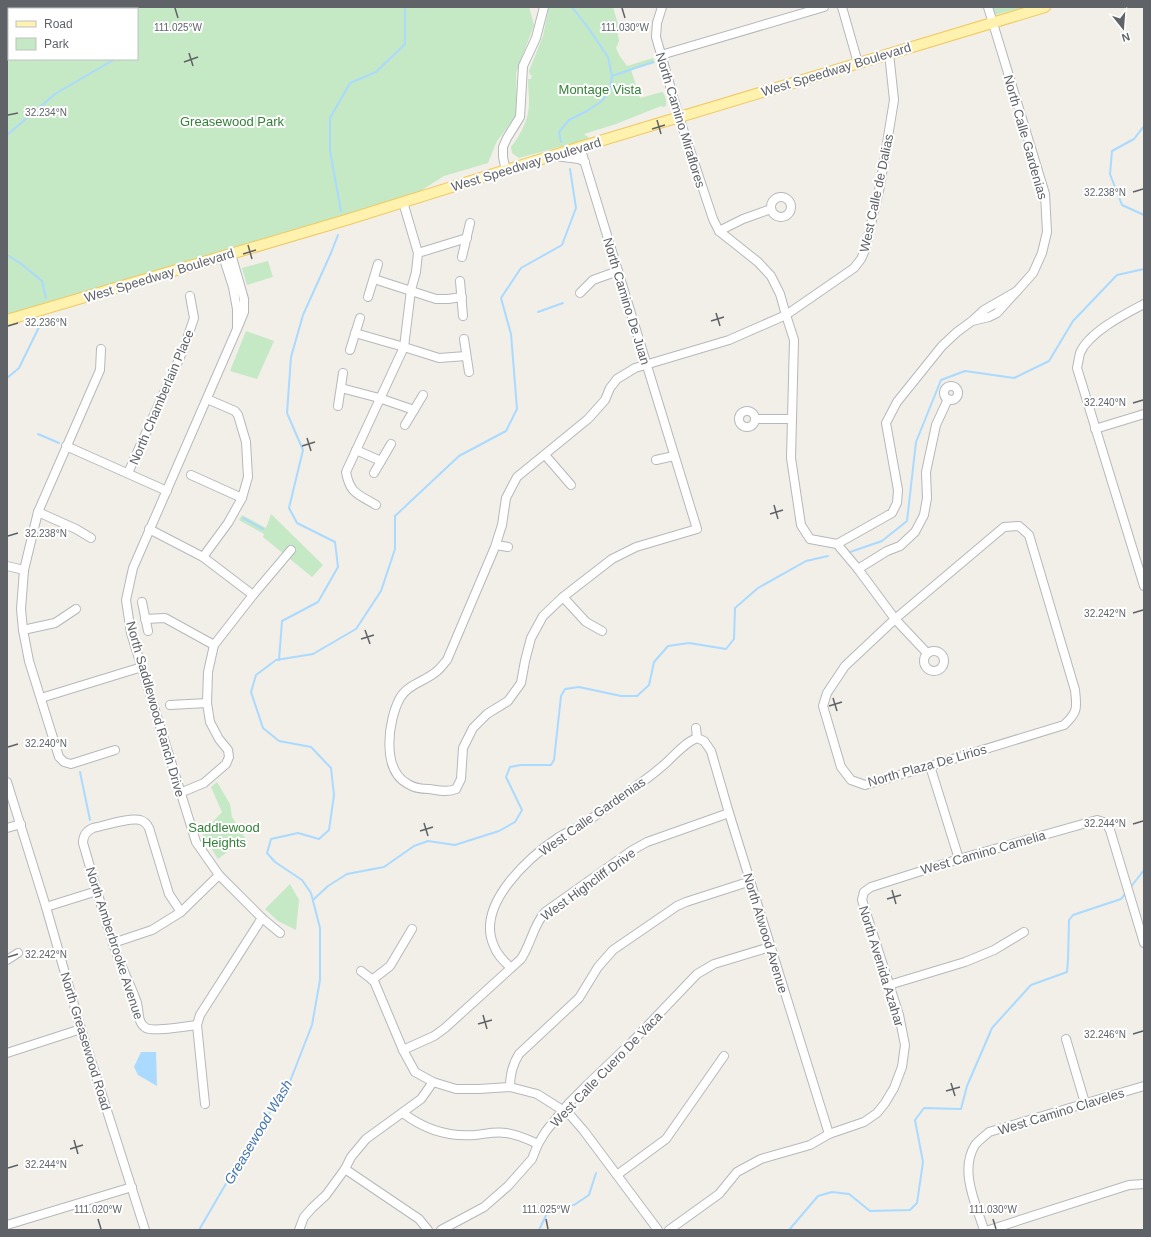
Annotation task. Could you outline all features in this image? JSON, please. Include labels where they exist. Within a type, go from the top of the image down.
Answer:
[{"type":"main road","name":"West Speedway Boulevard","points":[[7,320],[506,171],[858,62],[1045,7]]},
{"type":"street","points":[[539,7],[539,27]]},
{"type":"street","points":[[506,171],[503,157],[503,146],[520,117],[523,66],[536,38],[544,7]]},
{"type":"street","name":"North Camino Miraflores","points":[[662,7],[657,23],[656,37],[679,117],[713,219],[719,232],[758,262],[771,276],[780,294],[794,340],[791,458],[801,525],[810,539],[837,544]]},
{"type":"street","points":[[661,56],[824,7]]},
{"type":"street","points":[[842,7],[858,62]]},
{"type":"street","name":"North Calle Gardenias","points":[[837,544],[892,513],[897,503],[898,490],[886,423],[897,402],[942,346],[957,332],[972,321],[989,317],[997,313],[1033,274],[1042,253],[1047,232],[1045,194],[988,7]]},
{"type":"street","name":"West Calle de Dalias","points":[[646,363],[729,340],[786,315],[854,268],[861,259],[865,250],[880,186],[894,100],[889,53]]},
{"type":"street","name":"North Camino De Juan","points":[[563,597],[612,559],[636,547],[697,529],[580,147]]},
{"type":"street","points":[[553,156],[579,159],[585,162]]},
{"type":"street","points":[[376,505],[352,490],[348,484],[346,472],[379,398],[404,347],[411,290],[416,272],[418,253],[403,202]]},
{"type":"street","points":[[719,232],[742,219],[771,209]]},
{"type":"street","points":[[462,257],[470,223]]},
{"type":"street","points":[[418,253],[466,238]]},
{"type":"street","name":"North Saddlewood Ranch Drive","points":[[227,255],[237,309],[237,329],[133,568],[126,600],[131,633],[196,842],[220,874],[262,918],[280,933]]},
{"type":"street","points":[[368,297],[378,264]]},
{"type":"street","points":[[580,293],[593,280],[618,271]]},
{"type":"street","points":[[374,279],[436,299],[462,297]]},
{"type":"street","points":[[460,282],[464,316]]},
{"type":"street","name":"North Chamberlain Place","points":[[128,473],[184,348],[194,318],[190,296]]},
{"type":"street","points":[[1144,304],[1114,321],[1088,340],[1080,353],[1077,368],[1144,586]]},
{"type":"street","points":[[350,350],[360,318]]},
{"type":"street","points":[[355,333],[439,358],[466,356]]},
{"type":"street","points":[[464,339],[469,372]]},
{"type":"street","points":[[101,349],[100,370],[38,512],[24,570],[21,609],[23,630],[29,661],[58,754],[63,764],[74,763],[115,750]]},
{"type":"street","points":[[602,631],[586,622],[563,597],[543,616],[531,638],[521,683],[508,701],[487,714],[473,728],[463,748],[461,778],[457,791],[420,788],[407,784],[397,774],[390,762],[389,737],[394,712],[401,696],[416,683],[438,671],[447,660],[496,545],[502,525],[506,498],[517,478],[596,411],[605,400],[616,379],[646,363]]},
{"type":"street","points":[[338,406],[343,373]]},
{"type":"street","points":[[341,388],[379,398],[414,410]]},
{"type":"street","points":[[405,425],[423,395]]},
{"type":"street","points":[[202,557],[228,523],[242,498],[248,477],[246,442],[239,414],[207,399]]},
{"type":"street","points":[[858,569],[887,551],[900,546],[915,532],[924,515],[927,498],[926,472],[936,425],[948,399]]},
{"type":"street","points":[[1096,429],[1144,414]]},
{"type":"street","points":[[756,419],[792,419]]},
{"type":"street","points":[[374,473],[391,444]]},
{"type":"street","points":[[66,446],[167,491]]},
{"type":"street","points":[[356,450],[381,461]]},
{"type":"street","points":[[545,455],[571,485]]},
{"type":"street","points":[[656,460],[674,456]]},
{"type":"street","points":[[191,475],[242,498]]},
{"type":"street","points":[[38,512],[76,529],[91,538]]},
{"type":"street","name":"North Plaza De Lirios","points":[[1019,526],[1029,534],[1075,690],[1077,706],[1073,716],[1064,725],[930,766],[864,785],[851,780],[841,767],[823,706],[827,693],[845,666],[895,619],[1004,527],[1019,526]]},
{"type":"street","points":[[149,529],[202,557],[253,595]]},
{"type":"street","points":[[837,544],[858,569],[895,619],[927,653]]},
{"type":"street","points":[[496,545],[508,547]]},
{"type":"street","points":[[180,793],[204,783],[232,758],[210,722],[207,703],[208,672],[214,645],[291,550]]},
{"type":"street","points":[[7,566],[24,570]]},
{"type":"street","points":[[142,602],[148,631]]},
{"type":"street","points":[[23,630],[55,623],[76,609]]},
{"type":"street","points":[[145,619],[165,618],[214,645]]},
{"type":"street","points":[[41,698],[142,667]]},
{"type":"street","points":[[170,705],[207,703]]},
{"type":"street","points":[[696,728],[697,738]]},
{"type":"street","name":"North Atwood Avenue","points":[[697,738],[704,741],[711,751],[829,1134]]},
{"type":"street","name":"West Calle Gardenias","points":[[511,968],[496,952],[490,935],[490,922],[496,905],[508,883],[522,868],[549,845],[561,836],[583,824],[659,770],[686,744],[697,738]]},
{"type":"street","points":[[930,766],[960,859]]},
{"type":"street","name":"North Greasewood Road","points":[[7,782],[46,907],[81,1029],[145,1230]]},
{"type":"street","name":"West Highcliff Drive","points":[[403,1050],[434,1036],[445,1028],[511,968],[526,951],[539,919],[545,912],[647,842],[729,813]]},
{"type":"street","name":"North Amberbrooke Avenue","points":[[181,912],[169,894],[149,828],[144,819],[133,819],[93,828],[84,834],[84,843],[97,891],[124,974],[137,1002],[140,1020],[144,1029],[154,1030],[197,1025]]},
{"type":"street","name":"West Camino Camelia","points":[[863,892],[875,885],[960,859],[1093,820],[1103,819],[1110,830],[1144,943]]},
{"type":"street","points":[[7,828],[21,824]]},
{"type":"street","points":[[113,943],[152,930],[181,912],[220,874]]},
{"type":"street","points":[[510,1087],[510,1072],[519,1054],[578,998],[586,988],[598,967],[613,950],[677,906],[750,881]]},
{"type":"street","points":[[46,907],[97,891]]},
{"type":"street","name":"North Avenida Azahar","points":[[829,1134],[864,1122],[876,1113],[885,1103],[894,1088],[902,1067],[905,1045],[899,1015],[862,900],[863,892]]},
{"type":"street","points":[[205,1104],[197,1025],[200,1015],[262,918]]},
{"type":"street","points":[[372,980],[390,966],[412,929]]},
{"type":"street","points":[[889,985],[965,962],[994,950],[1024,932]]},
{"type":"street","name":"West Calle Cuero De Vaca","points":[[441,1230],[484,1207],[508,1186],[532,1159],[538,1144],[546,1131],[564,1110],[697,974],[714,964],[770,946]]},
{"type":"street","points":[[7,960],[18,953]]},
{"type":"street","points":[[361,971],[372,980],[403,1050],[415,1072],[433,1082],[456,1089],[510,1087],[537,1094],[564,1110],[584,1131],[658,1230]]},
{"type":"street","points":[[7,1053],[81,1029]]},
{"type":"street","points":[[1066,1039],[1085,1103]]},
{"type":"street","points":[[617,1175],[666,1139],[724,1056]]},
{"type":"street","points":[[299,1230],[304,1217],[326,1195],[345,1169],[351,1157],[366,1139],[421,1099],[433,1082]]},
{"type":"street","name":"West Camino Claveles","points":[[984,1230],[969,1183],[969,1161],[976,1145],[989,1132],[1144,1086]]},
{"type":"street","points":[[403,1113],[412,1120],[429,1129],[445,1134],[476,1135],[505,1132],[520,1136],[538,1144]]},
{"type":"street","points":[[669,1230],[719,1194],[737,1172],[761,1159],[810,1145],[829,1134]]},
{"type":"street","points":[[345,1169],[419,1219],[428,1230]]},
{"type":"street","points":[[989,1230],[1129,1185],[1144,1184]]},
{"type":"street","points":[[7,1225],[132,1187]]},
{"type":"green space","name":"Greasewood Park","points":[[7,7],[529,7],[534,25],[516,73],[517,115],[497,141],[488,163],[444,176],[403,202],[7,316]]},
{"type":"green space","name":"Montage Vista","points":[[549,7],[613,7],[619,28],[617,29],[619,41],[616,48],[627,66],[653,58],[655,63],[631,70],[640,98],[662,92],[666,98],[666,106],[661,106],[616,124],[584,134],[589,138],[588,139],[519,158],[512,153],[511,147],[522,131],[528,114],[528,79],[531,79],[532,75],[530,75],[529,71],[543,36]]},
{"type":"green space","points":[[992,7],[1025,7],[994,15]]},
{"type":"green space","points":[[268,261],[273,277],[247,285],[242,268]]},
{"type":"green space","points":[[246,331],[274,341],[257,379],[230,371]]},
{"type":"green space","points":[[271,514],[323,565],[312,577],[263,537],[264,534],[239,520],[242,515],[266,528]]},
{"type":"green space","name":"Saddlewood Heights","points":[[217,782],[230,804],[232,817],[245,838],[218,859],[202,833],[222,812],[211,787]]},
{"type":"green space","points":[[290,884],[299,900],[296,930],[278,921],[265,909]]},
{"type":"water","points":[[141,1052],[156,1052],[157,1086],[138,1075],[134,1067]]},
{"type":"waterway","points":[[341,211],[330,151],[330,118],[350,83],[376,72],[405,44],[405,7]]},
{"type":"waterway","name":"Greasewood Wash","points":[[561,142],[559,132],[569,120],[602,101],[610,90],[612,76],[608,57],[572,7]]},
{"type":"waterway","points":[[7,135],[55,94],[113,60]]},
{"type":"waterway","points":[[612,76],[653,62]]},
{"type":"waterway","points":[[1144,126],[1134,139],[1112,151],[1110,174],[1122,205],[1144,215]]},
{"type":"waterway","name":"Greasewood Wash","points":[[199,1230],[252,1139],[289,1084],[312,1025],[320,980],[320,928],[311,893],[302,880],[275,862],[267,853],[271,839],[298,833],[319,839],[329,830],[334,795],[331,768],[311,747],[279,741],[263,728],[251,692],[256,675],[276,660],[313,654],[356,629],[381,591],[395,549],[395,516],[459,456],[506,431],[517,409],[511,334],[501,298],[521,268],[562,245],[576,208],[570,169]]},
{"type":"waterway","points":[[279,660],[282,621],[318,602],[338,567],[335,542],[297,523],[289,508],[303,450],[287,413],[291,357],[303,315],[338,235]]},
{"type":"waterway","points":[[7,255],[20,263],[42,281],[46,298]]},
{"type":"waterway","points":[[850,552],[882,541],[907,521],[916,442],[941,380],[965,371],[1014,378],[1049,361],[1073,321],[1117,275],[1144,269]]},
{"type":"waterway","points":[[538,312],[563,303]]},
{"type":"waterway","points":[[7,378],[19,368],[42,321]]},
{"type":"waterway","points":[[38,434],[59,443]]},
{"type":"waterway","points":[[243,518],[263,529]]},
{"type":"waterway","points":[[313,900],[328,886],[347,874],[384,867],[414,846],[428,841],[455,845],[499,831],[515,822],[522,810],[506,777],[510,767],[521,765],[551,765],[554,760],[561,696],[565,689],[579,687],[621,696],[637,696],[649,685],[654,662],[668,646],[689,643],[726,649],[734,639],[735,608],[758,588],[806,561],[828,556]]},
{"type":"waterway","points":[[80,772],[90,820]]},
{"type":"waterway","points":[[1130,888],[1144,870]]},
{"type":"waterway","points":[[789,1230],[818,1196],[832,1192],[849,1194],[870,1211],[910,1210],[917,1203],[923,1162],[915,1120],[924,1108],[961,1109],[967,1086],[992,1028],[1031,985],[1067,972],[1069,920],[1073,915],[1121,899],[1126,893]]},
{"type":"waterway","points":[[539,1230],[550,1207],[574,1205],[589,1195],[596,1173]]}]
